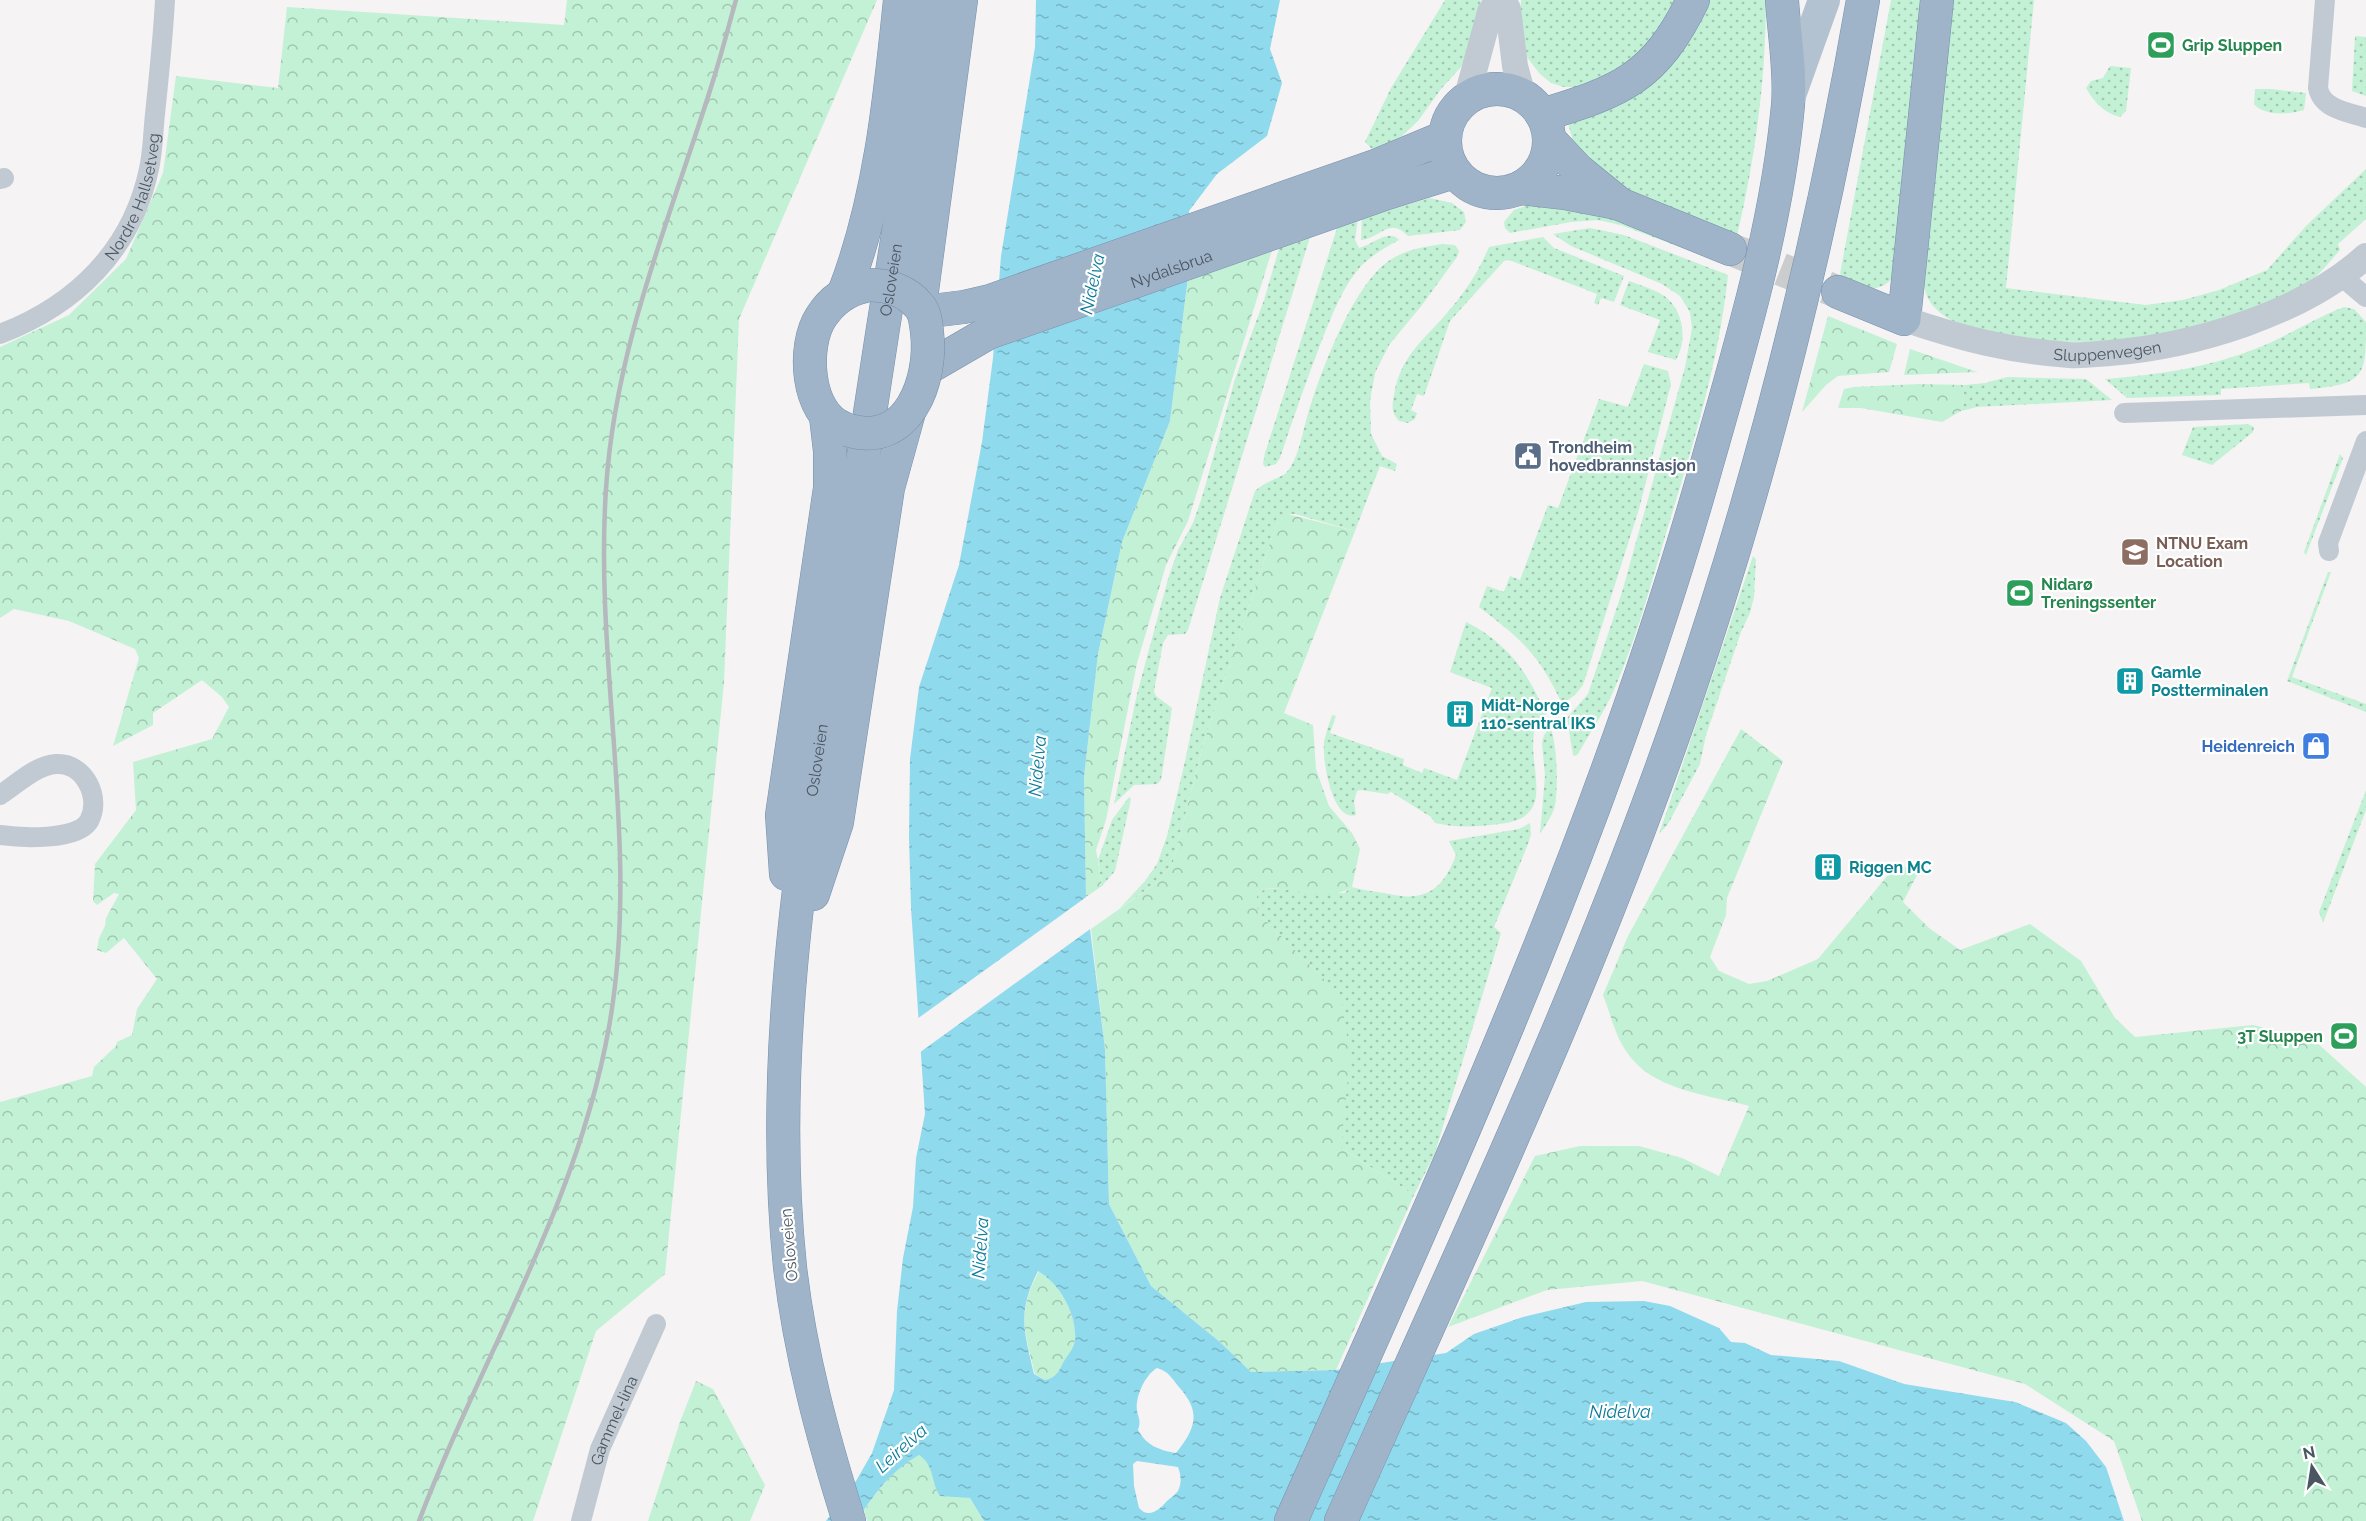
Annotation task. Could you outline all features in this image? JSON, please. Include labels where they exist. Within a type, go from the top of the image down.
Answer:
[{"type":"highway","points":[[857,289],[891,89],[900,0]]},
{"type":"highway","name":"Osloveien","points":[[849,1521],[821,1427],[801,1338],[791,1271],[783,1149],[783,1074],[792,955],[812,795],[920,96],[932,0]]},
{"type":"highway","points":[[792,955],[837,822],[888,488],[909,412],[920,392],[926,369],[928,341],[921,309],[961,0]]},
{"type":"highway","points":[[1538,117],[1595,99],[1641,73],[1670,43],[1693,0]]},
{"type":"highway","points":[[1291,1521],[1456,1150],[1541,949],[1628,716],[1667,601],[1737,357],[1770,219],[1788,101],[1782,0]]},
{"type":"highway","points":[[1341,1521],[1511,1139],[1641,823],[1686,699],[1748,503],[1787,362],[1840,130],[1863,0]]},
{"type":"highway","points":[[1904,319],[1937,0]]},
{"type":"highway","points":[[1617,203],[1578,170],[1538,117],[1511,91],[1498,89],[1484,91],[1466,100],[1452,114],[1445,137],[1445,150],[1454,172],[1463,182],[1485,192],[1497,194],[1520,188],[1565,193],[1617,203],[1730,249]]},
{"type":"highway","points":[[1520,188],[1539,173],[1548,152],[1538,117]]},
{"type":"highway","points":[[1382,179],[1445,137]]},
{"type":"highway","points":[[1382,179],[1454,172]]},
{"type":"highway","name":"Nydalsbrua","points":[[921,309],[964,307],[990,302],[1382,179]]},
{"type":"highway","name":"Nydalsbrua","points":[[926,369],[988,333],[1382,179]]},
{"type":"highway","points":[[909,412],[895,425],[881,431],[863,433],[837,424],[819,407],[812,384],[812,349],[820,318],[831,304],[857,289],[892,288],[910,297],[921,309]]},
{"type":"highway","name":"Sluppenvegen","points":[[1838,292],[1904,319]]},
{"type":"highway","points":[[792,955],[782,815],[830,488],[830,451],[837,424]]},
{"type":"main road","points":[[1788,101],[1824,0]]},
{"type":"street","name":"Nordre Hallsetveg","points":[[0,334],[24,325],[60,303],[89,280],[114,252],[135,212],[149,169],[165,0]]},
{"type":"street","points":[[1466,100],[1490,12],[1500,0],[1508,9],[1515,66],[1538,117]]},
{"type":"street","points":[[2325,0],[2319,97],[2326,104],[2366,118]]},
{"type":"street","name":"Sluppenvegen","points":[[1904,319],[1962,338],[2012,349],[2071,356],[2130,351],[2186,341],[2246,324],[2303,299],[2366,256]]},
{"type":"street","points":[[2340,275],[2366,297]]},
{"type":"street","points":[[2124,413],[2366,405]]},
{"type":"street","points":[[2329,551],[2328,543],[2366,441]]},
{"type":"street","points":[[0,795],[38,769],[56,764],[70,765],[82,774],[91,789],[93,803],[88,821],[80,829],[62,836],[0,835]]},
{"type":"street","name":"Gammel-lina","points":[[580,1521],[600,1449],[656,1324]]},
{"type":"green space","points":[[567,0],[877,0],[739,319],[724,682],[665,1274],[596,1331],[533,1521],[0,1521],[0,1102],[92,1076],[94,1067],[116,1046],[117,1042],[132,1035],[137,1009],[157,979],[124,938],[106,953],[97,950],[106,918],[119,894],[114,893],[97,905],[93,901],[95,864],[136,810],[133,762],[212,739],[229,707],[222,697],[202,680],[153,713],[153,725],[113,746],[139,658],[135,649],[69,621],[14,609],[0,618],[0,347],[69,315],[126,259],[163,173],[176,76],[278,88],[287,7],[564,25]]},
{"type":"green space","points":[[1445,0],[1481,0],[1469,51],[1461,67],[1441,89],[1418,121],[1402,136],[1374,151],[1365,142],[1391,88]]},
{"type":"green space","points":[[1521,0],[1678,0],[1662,28],[1627,66],[1579,87],[1564,87],[1551,83],[1539,73],[1527,57],[1521,25]]},
{"type":"green space","points":[[1705,0],[1766,0],[1764,60],[1758,119],[1737,236],[1616,189],[1575,149],[1568,123],[1618,106],[1645,88]]},
{"type":"green space","points":[[1891,0],[1927,0],[1894,277],[1880,287],[1868,288],[1840,274]]},
{"type":"green space","points":[[1949,0],[2034,0],[2006,288],[2146,305],[2183,300],[2219,290],[2267,270],[2306,226],[2366,169],[2366,219],[2338,244],[2340,250],[2307,284],[2235,316],[2201,326],[2130,340],[2059,341],[2024,338],[1975,328],[1948,318],[1930,302],[1921,276]]},
{"type":"green space","points":[[2355,36],[2366,37],[2366,96],[2352,91]]},
{"type":"green space","points":[[2110,66],[2131,68],[2126,111],[2120,117],[2100,106],[2086,88],[2091,81],[2103,78]]},
{"type":"green space","points":[[2255,89],[2306,93],[2304,110],[2291,113],[2264,111],[2254,104]]},
{"type":"green space","points":[[1430,198],[1452,203],[1464,212],[1466,222],[1460,230],[1408,236],[1401,230],[1390,228],[1361,240],[1362,218]]},
{"type":"green space","points":[[1537,202],[1581,205],[1731,260],[1730,266],[1621,225],[1598,220],[1571,222],[1510,233],[1505,228],[1504,222],[1514,210]]},
{"type":"green space","points":[[1358,219],[1355,240],[1359,248],[1385,236],[1399,240],[1365,262],[1349,282],[1338,301],[1322,340],[1280,458],[1276,464],[1265,467],[1263,464],[1265,453],[1338,225]]},
{"type":"green space","points":[[1590,228],[1624,235],[1728,275],[1707,392],[1639,622],[1610,698],[1575,756],[1567,718],[1588,694],[1622,592],[1685,367],[1692,328],[1690,312],[1680,296],[1662,284],[1571,246],[1553,234]]},
{"type":"green space","points":[[1311,234],[1188,630],[1185,634],[1168,635],[1163,643],[1154,691],[1156,696],[1172,708],[1161,780],[1157,784],[1134,785],[1114,804],[1137,694],[1168,579],[1178,550],[1193,523],[1202,497],[1235,379],[1264,300],[1280,245]]},
{"type":"green space","points":[[1543,237],[1554,248],[1624,276],[1614,302],[1601,298],[1598,305],[1594,303],[1597,294],[1509,260],[1504,261],[1450,321],[1424,396],[1417,394],[1411,410],[1417,413],[1415,419],[1408,423],[1399,421],[1393,411],[1393,405],[1402,368],[1417,346],[1463,293],[1489,247]]},
{"type":"green space","points":[[1442,244],[1455,245],[1459,251],[1457,257],[1389,345],[1375,373],[1370,401],[1371,434],[1382,456],[1397,464],[1395,471],[1380,466],[1355,531],[1295,514],[1282,518],[1275,528],[1203,745],[1173,863],[1159,881],[1120,908],[1157,864],[1167,836],[1220,598],[1255,491],[1286,473],[1290,468],[1299,448],[1311,403],[1338,334],[1376,272],[1390,260],[1402,254]]},
{"type":"green space","points":[[1273,247],[1188,521],[1166,565],[1137,663],[1106,820],[1096,850],[1102,886],[1086,897],[1084,777],[1098,654],[1122,542],[1170,421],[1188,277]]},
{"type":"green space","points":[[1629,281],[1660,293],[1678,312],[1683,336],[1676,360],[1648,352],[1660,320],[1620,305]]},
{"type":"green space","points":[[2344,307],[2354,309],[2366,322],[2366,340],[2363,365],[2359,373],[2352,380],[2342,384],[2310,389],[2309,383],[2221,389],[2221,395],[2127,398],[2105,379],[2162,373],[2237,356]]},
{"type":"green space","points":[[1828,316],[1897,344],[1889,372],[1838,376],[1826,385],[1802,412]]},
{"type":"green space","points":[[1910,349],[1977,372],[1904,375]]},
{"type":"green space","points":[[1644,364],[1668,371],[1671,384],[1639,509],[1583,685],[1575,695],[1562,704],[1545,672],[1528,649],[1479,607],[1487,586],[1504,592],[1510,576],[1520,580],[1548,505],[1558,508],[1599,399],[1628,407]]},
{"type":"green space","points":[[2007,377],[2086,379],[2112,400],[1977,407],[1961,411],[1965,385]]},
{"type":"green space","points":[[1919,384],[1965,385],[1961,411],[1942,422],[1861,408],[1838,408],[1844,389]]},
{"type":"green space","points":[[2248,424],[2254,427],[2253,432],[2212,465],[2182,455],[2193,427]]},
{"type":"green space","points":[[2340,454],[2343,458],[2306,555],[2304,552]]},
{"type":"green space","points":[[1287,514],[1355,531],[1284,713],[1313,725],[1316,769],[1329,806],[1352,833],[1360,849],[1352,887],[1332,894],[1310,894],[1266,888],[1257,895],[1257,908],[1264,919],[1325,980],[1342,1004],[1350,1055],[1341,1148],[1414,1195],[1336,1370],[1251,1372],[1220,1342],[1151,1286],[1109,1204],[1105,1049],[1091,929],[1159,881],[1173,863],[1203,745],[1275,528],[1280,519]]},
{"type":"green space","points":[[1753,556],[1756,559],[1754,597],[1750,613],[1741,632],[1706,735],[1700,764],[1668,824],[1659,834]]},
{"type":"green space","points":[[2328,572],[2331,572],[2292,677],[2366,704],[2366,712],[2287,681]]},
{"type":"green space","points":[[1466,622],[1494,639],[1515,660],[1532,685],[1546,714],[1540,720],[1534,733],[1536,790],[1534,803],[1529,813],[1517,820],[1499,824],[1451,826],[1435,823],[1431,817],[1391,792],[1387,794],[1361,790],[1357,791],[1354,801],[1356,815],[1348,815],[1335,800],[1327,775],[1324,742],[1332,715],[1336,716],[1330,733],[1404,759],[1403,765],[1422,773],[1424,768],[1457,780],[1492,688],[1450,672]]},
{"type":"green space","points":[[1550,727],[1556,754],[1556,801],[1553,812],[1540,834],[1545,776],[1542,743]]},
{"type":"green space","points":[[1741,729],[1783,761],[1727,898],[1726,915],[1710,957],[1719,971],[1749,984],[1767,981],[1818,959],[1899,862],[1917,875],[1903,902],[1929,928],[1960,950],[2030,924],[2081,961],[2115,1018],[2135,1037],[2253,1025],[2315,1041],[2366,1087],[2366,1521],[2142,1521],[2114,1441],[2025,1384],[1642,1281],[1547,1290],[1448,1327],[1535,1156],[1580,1146],[1639,1146],[1682,1158],[1719,1176],[1749,1106],[1681,1089],[1650,1075],[1637,1064],[1622,1045],[1603,995],[1628,936]]},
{"type":"green space","points":[[2366,790],[2366,810],[2323,923],[2319,912]]},
{"type":"green space","points":[[1129,797],[1131,799],[1115,871],[1102,886],[1098,860],[1112,820]]},
{"type":"green space","points":[[1530,823],[1531,834],[1528,844],[1494,927],[1501,933],[1435,1153],[1414,1195],[1341,1148],[1325,980],[1264,919],[1257,908],[1257,895],[1266,888],[1344,893],[1352,887],[1402,896],[1423,894],[1439,885],[1451,867],[1456,855],[1449,841],[1519,829]]},
{"type":"green space","points":[[1039,1271],[1054,1284],[1066,1301],[1075,1330],[1075,1340],[1071,1351],[1057,1374],[1045,1380],[1035,1374],[1025,1322],[1028,1299]]},
{"type":"green space","points":[[696,1381],[713,1389],[765,1485],[750,1521],[648,1521],[680,1422]]},
{"type":"green space","points":[[919,1455],[932,1471],[937,1491],[970,1498],[984,1521],[867,1521],[864,1510],[882,1486],[901,1467]]},
{"type":"water","name":"Nidelva","points":[[1036,0],[1280,0],[1270,49],[1282,83],[1267,136],[1217,174],[1189,211],[1188,277],[1170,421],[1122,542],[1098,654],[1084,777],[1086,897],[1105,1049],[1109,1204],[1151,1286],[1220,1342],[1251,1372],[1336,1370],[1446,1353],[1474,1334],[1523,1317],[1586,1302],[1644,1301],[1670,1306],[1719,1328],[1731,1342],[1745,1343],[1771,1355],[1839,1361],[1904,1384],[2015,1402],[2066,1423],[2086,1441],[2106,1467],[2124,1521],[984,1521],[970,1498],[940,1496],[928,1464],[919,1455],[891,1476],[856,1521],[826,1521],[856,1481],[872,1453],[894,1390],[897,1311],[903,1258],[913,1207],[916,1158],[925,1114],[911,908],[910,759],[919,687],[959,565],[982,442],[993,358],[1001,256],[1035,47]],"holes":[[[1038,1271],[1053,1284],[1066,1301],[1075,1330],[1075,1340],[1071,1351],[1057,1374],[1045,1380],[1034,1374],[1024,1322],[1027,1299]],[[1157,1368],[1169,1375],[1185,1395],[1193,1411],[1192,1427],[1176,1453],[1154,1446],[1145,1440],[1138,1430],[1139,1393]],[[1137,1461],[1178,1467],[1181,1479],[1178,1491],[1157,1510],[1146,1513],[1139,1508],[1134,1486],[1133,1464]]]},
{"type":"pier","points":[[1089,895],[1093,927],[919,1053],[917,1019]]},
{"type":"tunnel","points":[[1735,251],[1838,292]]},
{"type":"railway","points":[[419,1521],[444,1459],[552,1218],[575,1156],[594,1093],[609,1027],[618,960],[620,893],[619,826],[604,556],[606,489],[611,436],[632,334],[662,234],[712,84],[736,0]]},
{"type":"place","name":"Grip Sluppen","points":[[2161,45]]},
{"type":"place","name":"Trondheim hovedbrannstasjon","points":[[1528,456]]},
{"type":"place","name":"NTNU Exam Location","points":[[2135,552]]},
{"type":"place","name":"Nidarø Treningssenter","points":[[2020,593]]},
{"type":"place","name":"Gamle Postterminalen","points":[[2130,681]]},
{"type":"place","name":"Midt-Norge 110-sentral IKS","points":[[1460,714]]},
{"type":"place","name":"Heidenreich","points":[[2316,746]]},
{"type":"place","name":"Riggen MC","points":[[1828,867]]},
{"type":"place","name":"3T Sluppen","points":[[2344,1036]]},
{"type":"water label","name":"Leirelva","points":[[901,1448]]}]
